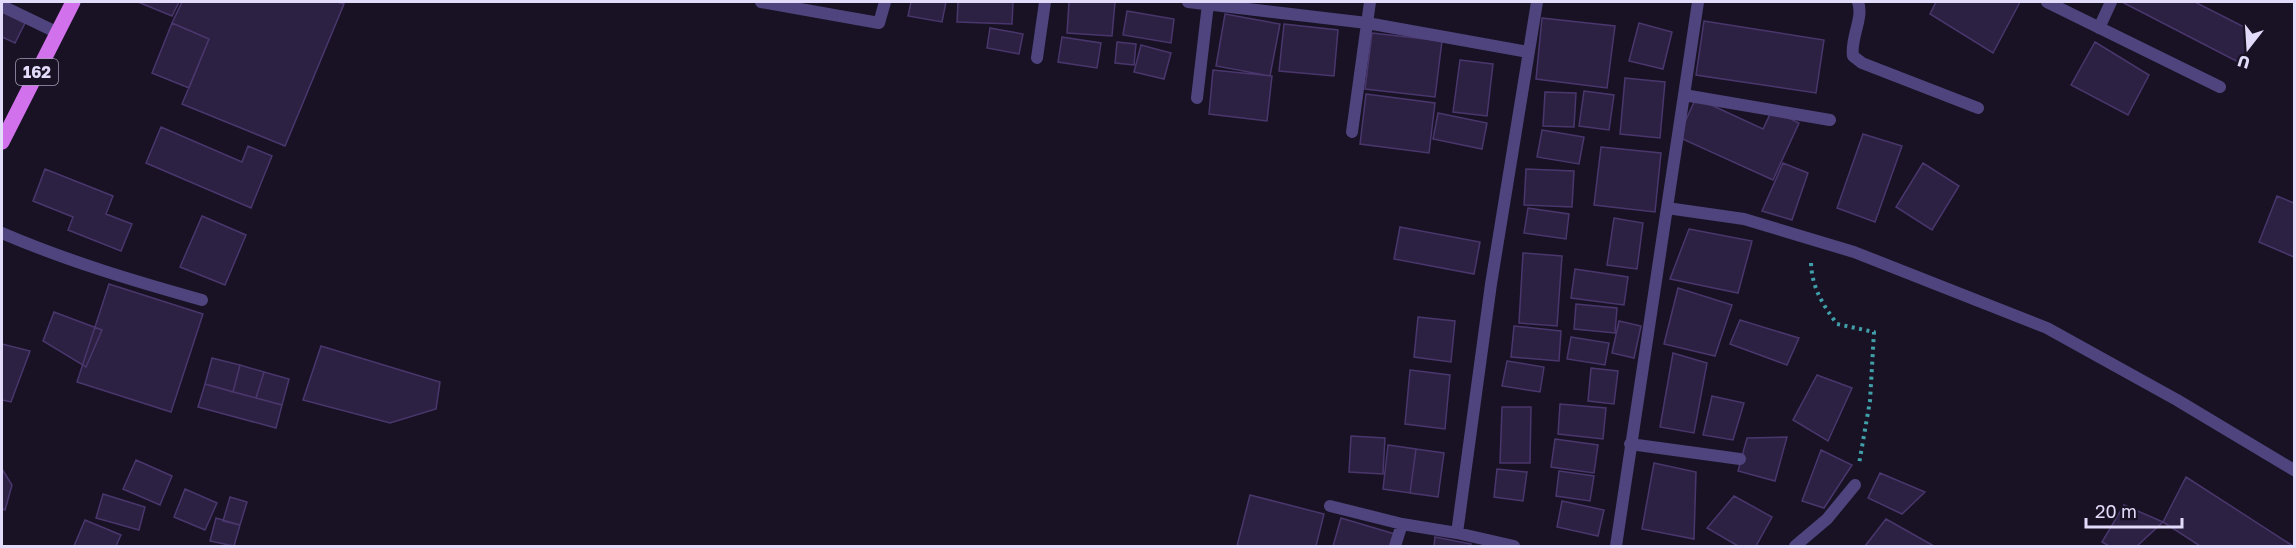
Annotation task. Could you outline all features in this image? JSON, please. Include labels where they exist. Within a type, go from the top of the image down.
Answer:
[{"type":"main road","name":"162","points":[[2,142],[73,2]]},
{"type":"street","points":[[761,2],[879,23],[885,2]]},
{"type":"street","points":[[1037,58],[1046,2]]},
{"type":"street","points":[[1188,2],[1367,23],[1528,52]]},
{"type":"street","points":[[1352,132],[1370,2]]},
{"type":"street","points":[[1457,533],[1491,284],[1538,2]]},
{"type":"street","points":[[1616,546],[1698,2]]},
{"type":"street","points":[[1858,2],[1860,8],[1852,46],[1853,56],[1862,63],[1978,108]]},
{"type":"street","points":[[2047,2],[2220,87]]},
{"type":"street","points":[[2099,28],[2111,2]]},
{"type":"street","points":[[1197,98],[1208,4]]},
{"type":"street","points":[[2,6],[56,32]]},
{"type":"street","points":[[1684,95],[1830,120]]},
{"type":"street","points":[[1666,208],[1744,219],[1866,256],[2047,328],[2295,470]]},
{"type":"street","points":[[2,233],[42,251],[114,275],[202,300]]},
{"type":"street","points":[[1630,444],[1740,459]]},
{"type":"street","points":[[1795,546],[1827,519],[1855,485]]},
{"type":"street","points":[[1330,506],[1402,525],[1457,533],[1514,546]]},
{"type":"street","points":[[1395,546],[1402,525]]},
{"type":"path","points":[[1815,240],[1811,261],[1812,278],[1821,302],[1837,324],[1874,332],[1870,401],[1855,485]]},
{"type":"building","points":[[138,2],[179,2],[172,16]]},
{"type":"building","points":[[182,2],[337,2],[344,4],[285,146],[182,104],[209,39],[172,23]]},
{"type":"building","points":[[911,2],[946,2],[942,22],[908,16]]},
{"type":"building","points":[[958,2],[1013,2],[1012,24],[957,22]]},
{"type":"building","points":[[1069,2],[1115,2],[1112,36],[1067,33]]},
{"type":"building","points":[[1936,2],[2020,2],[1993,53],[1930,14]]},
{"type":"building","points":[[2122,2],[2195,2],[2256,33],[2242,64]]},
{"type":"building","points":[[1127,11],[1174,19],[1171,43],[1123,35]]},
{"type":"building","points":[[2,12],[25,23],[15,43],[2,37]]},
{"type":"building","points":[[1225,14],[1280,24],[1270,76],[1216,66]]},
{"type":"building","points":[[1542,18],[1615,26],[1607,88],[1536,79]]},
{"type":"building","points":[[1704,21],[1824,40],[1816,93],[1696,75]]},
{"type":"building","points":[[172,23],[209,39],[189,88],[152,73]]},
{"type":"building","points":[[1639,23],[1672,32],[1663,69],[1629,61]]},
{"type":"building","points":[[1284,24],[1338,30],[1334,76],[1279,71]]},
{"type":"building","points":[[990,28],[1023,34],[1019,54],[987,48]]},
{"type":"building","points":[[1372,33],[1442,41],[1435,97],[1365,89]]},
{"type":"building","points":[[1062,37],[1101,43],[1097,68],[1058,62]]},
{"type":"building","points":[[1117,42],[1136,44],[1134,65],[1115,63]]},
{"type":"building","points":[[2095,42],[2149,75],[2128,115],[2071,85]]},
{"type":"building","points":[[1141,45],[1171,53],[1164,79],[1134,72]]},
{"type":"building","points":[[1460,60],[1493,64],[1487,116],[1453,112]]},
{"type":"building","points":[[1213,70],[1272,76],[1267,121],[1209,114]]},
{"type":"building","points":[[1625,78],[1665,82],[1660,138],[1620,134]]},
{"type":"building","points":[[1584,91],[1614,95],[1609,130],[1579,126]]},
{"type":"building","points":[[1545,92],[1576,93],[1574,127],[1543,126]]},
{"type":"building","points":[[1366,94],[1435,103],[1429,153],[1360,144]]},
{"type":"building","points":[[1696,98],[1763,129],[1772,110],[1799,123],[1773,180],[1678,137]]},
{"type":"building","points":[[1438,113],[1487,123],[1482,149],[1433,139]]},
{"type":"building","points":[[161,127],[242,162],[248,146],[272,156],[251,208],[146,163]]},
{"type":"building","points":[[1542,130],[1584,137],[1579,164],[1537,157]]},
{"type":"building","points":[[1863,134],[1902,146],[1875,222],[1837,208]]},
{"type":"building","points":[[1601,147],[1661,153],[1655,212],[1594,205]]},
{"type":"building","points":[[1783,163],[1808,173],[1792,220],[1762,211]]},
{"type":"building","points":[[1923,163],[1959,186],[1932,230],[1896,207]]},
{"type":"building","points":[[45,169],[113,196],[106,214],[132,224],[121,251],[68,230],[73,217],[33,201]]},
{"type":"building","points":[[1526,169],[1574,171],[1572,207],[1524,205]]},
{"type":"building","points":[[2277,196],[2294,203],[2294,257],[2259,242]]},
{"type":"building","points":[[1528,208],[1569,214],[1566,239],[1524,233]]},
{"type":"building","points":[[202,216],[246,235],[225,285],[180,267]]},
{"type":"building","points":[[1614,218],[1643,223],[1637,269],[1607,265]]},
{"type":"building","points":[[1400,227],[1480,242],[1474,274],[1394,259]]},
{"type":"building","points":[[1689,229],[1752,241],[1738,293],[1670,279]]},
{"type":"building","points":[[1523,253],[1562,256],[1557,326],[1519,323]]},
{"type":"building","points":[[1575,269],[1628,277],[1624,305],[1571,298]]},
{"type":"building","points":[[109,284],[203,314],[171,412],[77,382]]},
{"type":"building","points":[[1678,288],[1732,305],[1715,356],[1664,344]]},
{"type":"building","points":[[1576,304],[1617,308],[1615,333],[1574,329]]},
{"type":"building","points":[[54,312],[102,330],[86,367],[43,341]]},
{"type":"building","points":[[1418,317],[1455,321],[1451,362],[1414,357]]},
{"type":"building","points":[[1740,320],[1799,338],[1787,365],[1730,344]]},
{"type":"building","points":[[1619,321],[1641,326],[1634,358],[1612,353]]},
{"type":"building","points":[[1514,326],[1561,331],[1559,361],[1511,357]]},
{"type":"building","points":[[1571,337],[1609,343],[1605,365],[1567,359]]},
{"type":"building","points":[[2,344],[30,351],[11,402],[2,400]]},
{"type":"building","points":[[321,346],[440,382],[436,409],[390,423],[303,400]]},
{"type":"building","points":[[1673,353],[1707,363],[1694,433],[1660,427]]},
{"type":"building","points":[[212,358],[240,365],[233,392],[205,384]]},
{"type":"building","points":[[1507,361],[1544,367],[1540,392],[1502,386]]},
{"type":"building","points":[[240,365],[264,372],[256,398],[233,392]]},
{"type":"building","points":[[1591,368],[1618,371],[1614,404],[1588,401]]},
{"type":"building","points":[[1410,370],[1450,375],[1445,429],[1405,424]]},
{"type":"building","points":[[264,372],[289,379],[282,405],[256,398]]},
{"type":"building","points":[[1817,375],[1852,388],[1828,441],[1793,420]]},
{"type":"building","points":[[205,384],[282,405],[276,428],[198,407]]},
{"type":"building","points":[[1712,396],[1744,403],[1733,440],[1703,435]]},
{"type":"building","points":[[1560,404],[1606,408],[1603,439],[1558,434]]},
{"type":"building","points":[[1502,407],[1531,407],[1530,463],[1500,463]]},
{"type":"building","points":[[1351,436],[1385,438],[1383,474],[1349,472]]},
{"type":"building","points":[[1787,437],[1775,481],[1738,471],[1747,438]]},
{"type":"building","points":[[1555,439],[1598,445],[1594,473],[1551,467]]},
{"type":"building","points":[[1388,445],[1416,449],[1410,493],[1383,489]]},
{"type":"building","points":[[1416,449],[1444,453],[1438,497],[1410,493]]},
{"type":"building","points":[[1821,450],[1852,465],[1824,508],[1802,501]]},
{"type":"building","points":[[136,460],[172,476],[160,505],[123,489]]},
{"type":"building","points":[[1654,463],[1696,472],[1694,539],[1642,529]]},
{"type":"building","points":[[2,469],[12,485],[5,510],[2,509]]},
{"type":"building","points":[[1497,469],[1527,472],[1523,501],[1494,497]]},
{"type":"building","points":[[1559,471],[1594,476],[1590,501],[1556,496]]},
{"type":"building","points":[[1880,473],[1925,492],[1902,514],[1868,498]]},
{"type":"building","points":[[2186,477],[2293,546],[2200,546],[2163,522]]},
{"type":"building","points":[[185,489],[217,503],[205,530],[174,517]]},
{"type":"building","points":[[103,494],[145,507],[139,530],[96,518]]},
{"type":"building","points":[[1250,495],[1324,514],[1316,546],[1237,546]]},
{"type":"building","points":[[1734,496],[1772,517],[1756,546],[1738,546],[1707,528]]},
{"type":"building","points":[[230,497],[247,502],[240,525],[223,521]]},
{"type":"building","points":[[1562,501],[1604,510],[1598,536],[1557,527]]},
{"type":"building","points":[[2124,505],[2163,522],[2137,546],[2109,546],[2102,542]]},
{"type":"building","points":[[216,518],[240,525],[234,546],[210,541]]},
{"type":"building","points":[[1341,518],[1395,534],[1392,546],[1333,546]]},
{"type":"building","points":[[1886,519],[1934,546],[1865,546]]},
{"type":"building","points":[[85,520],[121,535],[116,546],[74,546]]},
{"type":"building","points":[[1435,537],[1471,544],[1470,546],[1434,546]]}]
